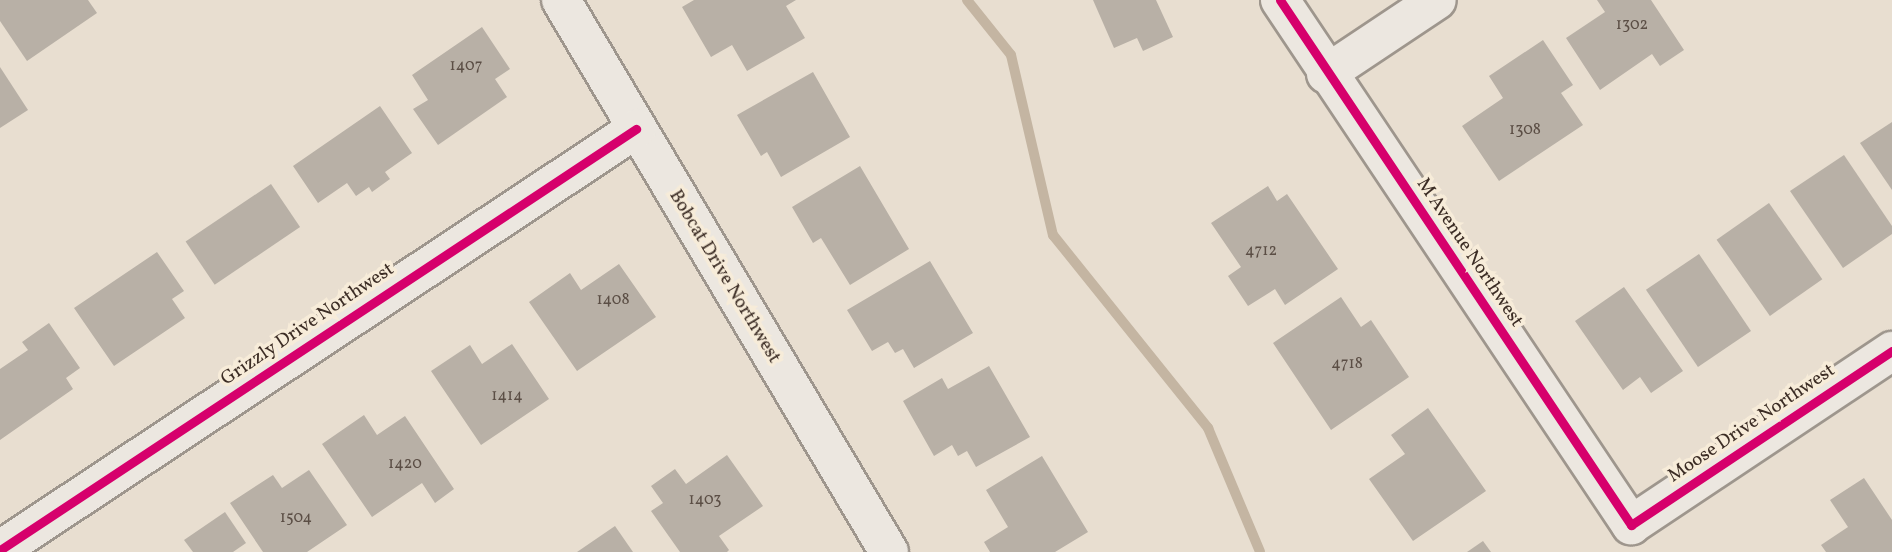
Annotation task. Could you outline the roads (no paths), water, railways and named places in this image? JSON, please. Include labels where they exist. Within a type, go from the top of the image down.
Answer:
[{"type":"street","name":"Bobcat Drive Northwest","points":[[561,0],[889,552]]},
{"type":"street","name":"M Avenue Northwest","points":[[1279,0],[1326,74],[1631,525]]},
{"type":"street","points":[[1326,74],[1437,0]]},
{"type":"street","name":"Grizzly Drive Northwest","points":[[0,550],[636,129]]},
{"type":"street","name":"Moose Drive Northwest","points":[[1631,525],[1892,351]]},
{"type":"waterway","points":[[967,0],[1011,55],[1053,235],[1208,428],[1260,552]]}]
